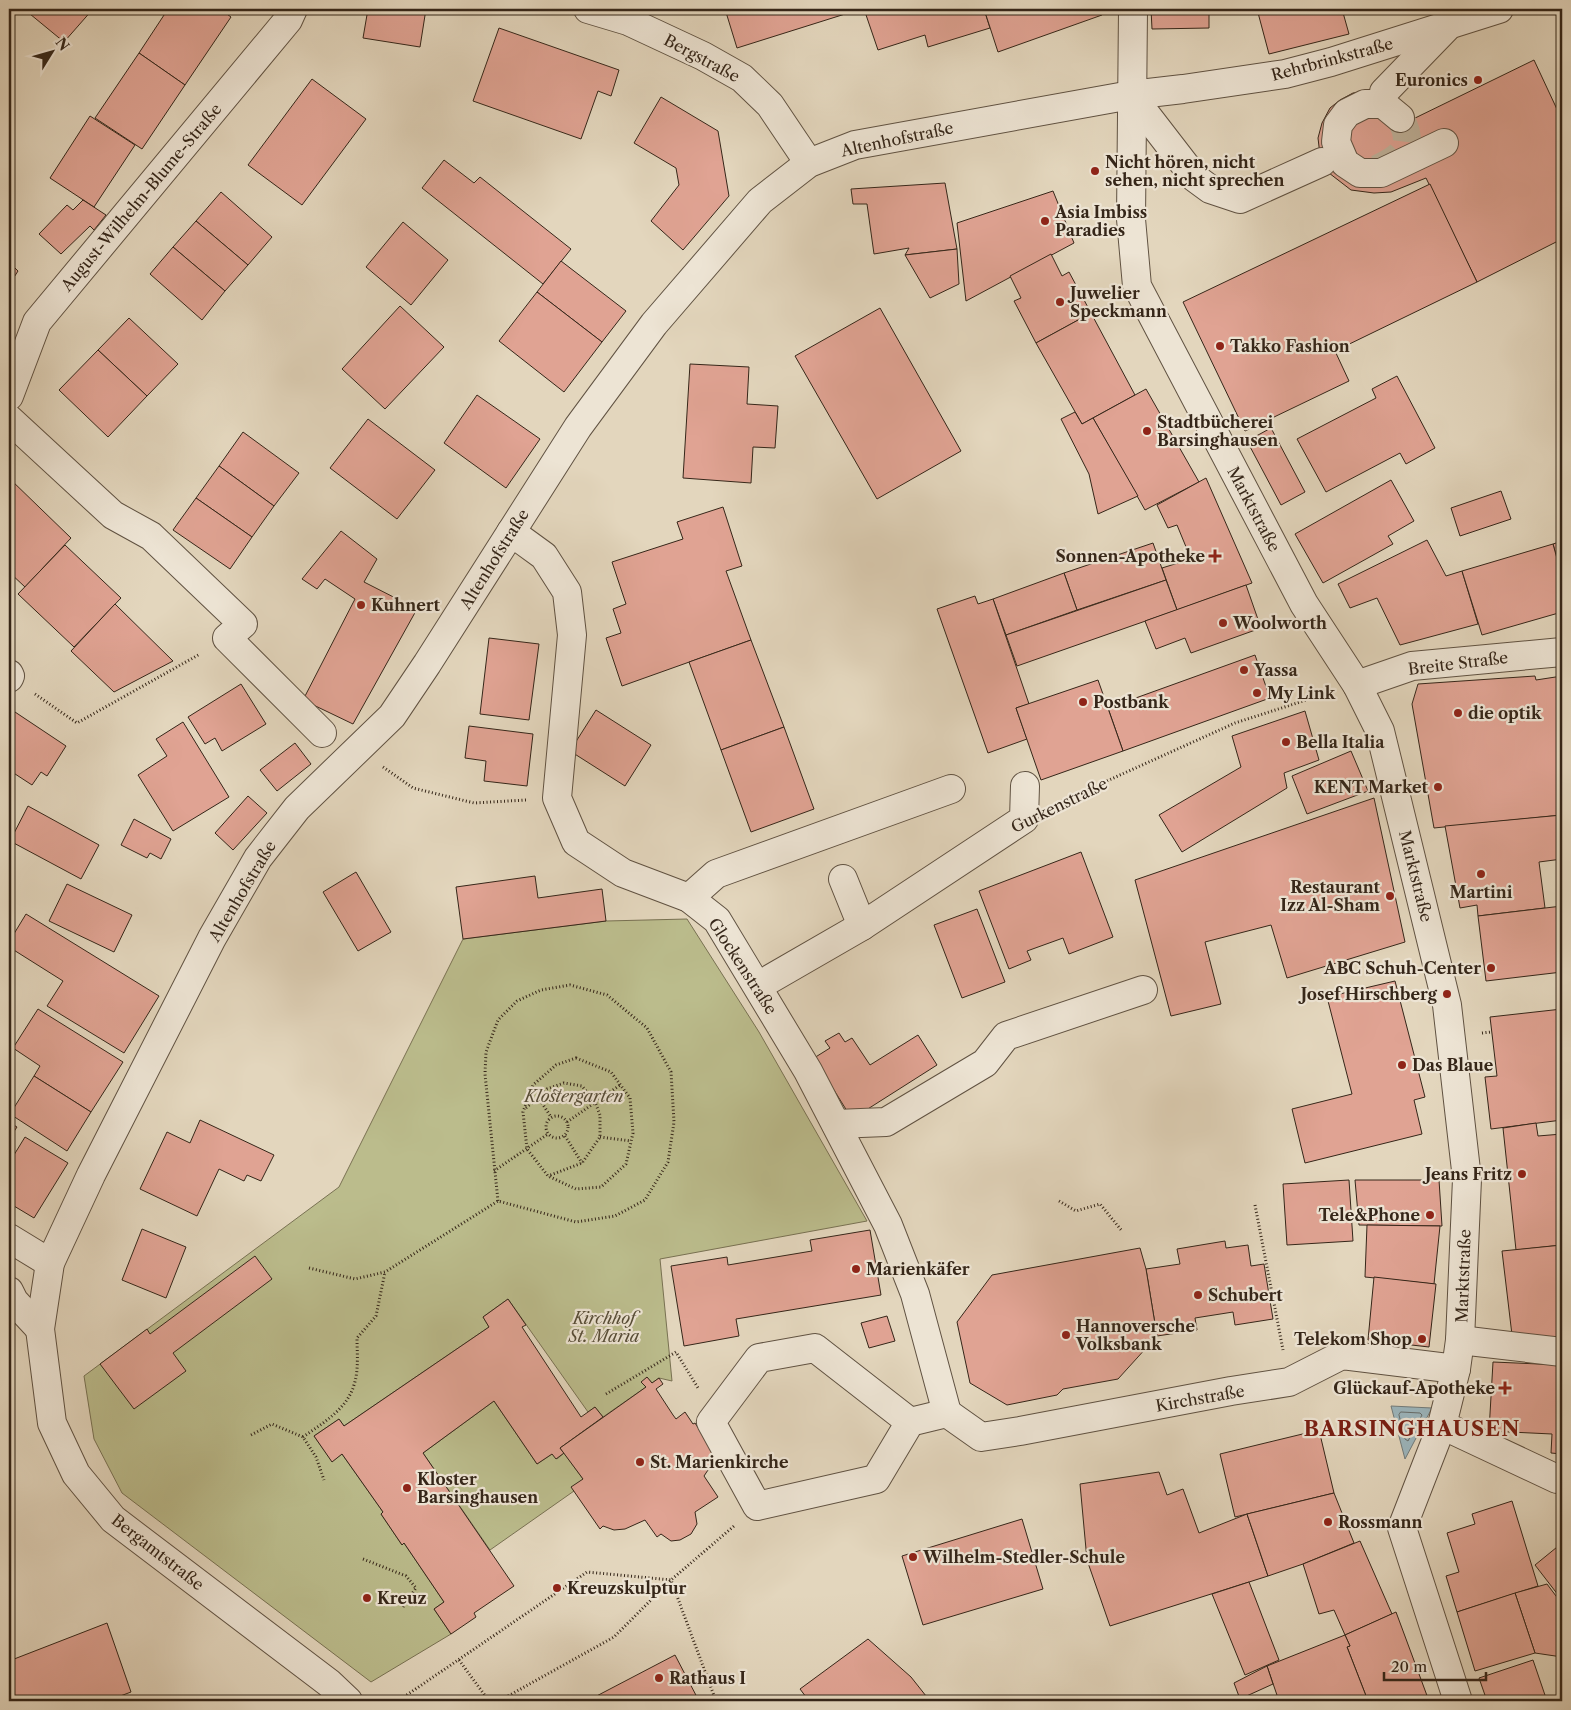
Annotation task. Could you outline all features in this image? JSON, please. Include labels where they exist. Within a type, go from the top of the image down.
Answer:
[{"type":"street","name":"August-Wilhelm-Blume-Straße","points":[[9,396],[37,322],[288,20],[292,9]]},
{"type":"street","name":"Bergstraße","points":[[588,9],[629,15],[742,78],[770,105],[795,139],[809,163]]},
{"type":"street","name":"Marktstraße","points":[[1133,9],[1131,219],[1137,286],[1304,604],[1357,685],[1380,731],[1447,1005],[1467,1180],[1460,1340],[1456,1368],[1442,1425],[1402,1528],[1458,1701]]},
{"type":"street","name":"Rehrbrinkstraße","points":[[1131,95],[1284,74],[1448,26],[1499,9]]},
{"type":"street","points":[[1384,92],[1448,26]]},
{"type":"street","points":[[1131,95],[1195,178],[1210,189],[1240,199],[1322,162]]},
{"type":"street","name":"Altenhofstraße","points":[[50,1263],[91,1175],[203,955],[258,858],[297,808],[392,716],[578,427],[654,324],[760,201],[809,163],[854,145],[1131,95]]},
{"type":"street","points":[[1400,118],[1384,104],[1365,104],[1347,112],[1338,125],[1336,142],[1345,163],[1360,173],[1381,173],[1444,143]]},
{"type":"street","points":[[9,419],[113,515],[151,536],[243,624],[227,638],[322,733]]},
{"type":"street","name":"Glockenstraße","points":[[510,532],[544,556],[566,592],[572,635],[557,798],[576,842],[623,873],[689,898],[717,920],[808,1071],[892,1233],[915,1294],[947,1413]]},
{"type":"street","name":"Breite Straße","points":[[1357,685],[1412,666],[1562,652]]},
{"type":"street","points":[[1024,819],[1026,786]]},
{"type":"street","points":[[689,898],[716,874],[950,789]]},
{"type":"street","name":"Gurkenstraße","points":[[758,986],[862,926],[1024,819]]},
{"type":"street","points":[[842,879],[862,926]]},
{"type":"street","points":[[836,1124],[886,1122],[984,1063],[1006,1036],[1143,990]]},
{"type":"street","points":[[9,1238],[50,1263]]},
{"type":"street","name":"Bergamtstraße","points":[[50,1263],[40,1329],[52,1423],[76,1474],[113,1519],[329,1683],[348,1701]]},
{"type":"street","points":[[9,1291],[14,1301],[40,1329]]},
{"type":"street","points":[[1460,1340],[1562,1352]]},
{"type":"street","points":[[910,1422],[815,1348],[759,1358],[711,1422],[757,1506],[876,1479],[910,1422],[947,1413]]},
{"type":"street","name":"Kirchstraße","points":[[947,1413],[981,1437],[1289,1382],[1342,1355],[1456,1368]]},
{"type":"street","points":[[1442,1425],[1557,1479],[1562,1477]]},
{"type":"path","points":[[9,676],[77,722],[227,638]]},
{"type":"path","name":"Gurkenstraße","points":[[1024,819],[1235,723],[1357,685]]},
{"type":"path","points":[[380,765],[413,788],[474,803],[557,798]]},
{"type":"path","points":[[309,1268],[354,1279],[385,1272],[498,1201],[576,1222],[615,1216],[645,1200],[668,1162],[674,1122],[671,1072],[647,1028],[607,996],[570,985],[541,990],[517,1001],[498,1020],[486,1052],[485,1074],[498,1201]]},
{"type":"path","points":[[576,1058],[610,1072],[620,1085],[630,1098],[632,1133],[626,1164],[602,1187],[576,1189],[548,1176],[526,1149],[524,1110],[533,1085],[556,1065],[576,1058]]},
{"type":"path","points":[[524,1110],[546,1089],[564,1083],[582,1086],[595,1102],[600,1115],[600,1136],[582,1163],[548,1176]]},
{"type":"path","points":[[567,1122],[620,1085]]},
{"type":"path","points":[[538,1097],[551,1117]]},
{"type":"path","points":[[558,1116],[567,1122],[568,1130],[565,1136],[558,1139],[550,1137],[546,1123],[551,1117],[558,1116]]},
{"type":"path","points":[[494,1172],[548,1134]]},
{"type":"path","points":[[565,1136],[582,1163]]},
{"type":"path","points":[[600,1136],[631,1141]]},
{"type":"path","points":[[1059,1201],[1076,1211],[1100,1204],[1122,1230]]},
{"type":"path","points":[[1256,1205],[1289,1382]]},
{"type":"path","points":[[304,1437],[335,1414],[349,1397],[354,1385],[357,1367],[357,1338],[376,1316],[385,1272]]},
{"type":"path","points":[[606,1394],[676,1352],[716,1416]]},
{"type":"path","points":[[251,1435],[272,1424],[304,1437],[316,1457],[324,1480]]},
{"type":"path","points":[[499,1701],[614,1637],[671,1580],[757,1506]]},
{"type":"path","points":[[363,1559],[406,1576],[416,1588],[403,1607]]},
{"type":"path","points":[[398,1701],[587,1572],[671,1580]]},
{"type":"path","points":[[671,1580],[716,1701]]},
{"type":"path","points":[[459,1660],[489,1701]]},
{"type":"green space","name":"Klostergarten","points":[[687,919],[759,1032],[867,1221],[660,1259],[672,1381],[659,1378],[652,1383],[647,1377],[642,1382],[646,1387],[603,1417],[595,1407],[588,1412],[508,1299],[483,1317],[489,1327],[344,1426],[339,1419],[314,1436],[332,1461],[342,1454],[383,1512],[381,1514],[402,1545],[404,1543],[444,1602],[434,1609],[451,1634],[371,1682],[122,1493],[94,1439],[84,1376],[339,1187],[463,939],[606,921]]},
{"type":"green space","points":[[494,1401],[537,1464],[552,1454],[557,1459],[564,1453],[583,1479],[574,1491],[490,1550],[423,1453]]},
{"type":"water","points":[[1391,1406],[1432,1408],[1405,1459]]},
{"type":"building","points":[[35,9],[93,9],[64,42],[30,14]]},
{"type":"building","points":[[168,9],[220,9],[231,17],[185,85],[139,53]]},
{"type":"building","points":[[368,9],[426,9],[420,47],[363,38]]},
{"type":"building","points":[[725,9],[861,9],[737,48]]},
{"type":"building","points":[[864,9],[984,9],[990,28],[928,47],[925,35],[878,50]]},
{"type":"building","points":[[984,9],[1102,9],[1102,15],[998,52]]},
{"type":"building","points":[[1151,9],[1209,9],[1209,28],[1152,29]]},
{"type":"building","points":[[1257,9],[1342,9],[1349,34],[1269,54]]},
{"type":"building","points":[[499,28],[619,70],[611,96],[598,91],[581,139],[473,101]]},
{"type":"building","points":[[139,53],[185,85],[142,149],[95,118]]},
{"type":"building","points":[[1534,60],[1562,120],[1562,239],[1477,282],[1426,178],[1391,192],[1374,193],[1351,190],[1329,173],[1320,155],[1318,138],[1322,123],[1330,108],[1353,93],[1366,92],[1411,120]]},
{"type":"building","points":[[312,79],[366,119],[302,205],[248,165]]},
{"type":"building","points":[[661,97],[718,131],[729,196],[683,250],[651,221],[679,185],[676,168],[634,143]]},
{"type":"building","points":[[90,116],[135,145],[94,207],[50,178]]},
{"type":"building","points":[[444,160],[474,183],[480,177],[571,249],[543,284],[422,188]]},
{"type":"building","points":[[945,183],[957,249],[905,255],[909,248],[874,254],[867,204],[853,204],[851,189]]},
{"type":"building","points":[[1430,184],[1477,282],[1335,351],[1349,381],[1245,431],[1183,302]]},
{"type":"building","points":[[1053,191],[1074,243],[966,301],[957,223]]},
{"type":"building","points":[[221,192],[272,237],[248,265],[196,221]]},
{"type":"building","points":[[83,200],[106,215],[94,230],[90,226],[61,254],[39,234],[67,205],[73,210]]},
{"type":"building","points":[[196,221],[248,265],[225,291],[173,247]]},
{"type":"building","points":[[403,222],[448,260],[411,305],[366,267]]},
{"type":"building","points":[[173,247],[225,291],[202,320],[150,274]]},
{"type":"building","points":[[957,249],[959,284],[930,298],[905,255]]},
{"type":"building","points":[[1051,254],[1062,276],[1069,272],[1091,313],[1036,343],[1014,301],[1021,298],[1010,276]]},
{"type":"building","points":[[561,261],[626,311],[602,342],[537,292]]},
{"type":"building","points":[[9,262],[18,271],[9,285]]},
{"type":"building","points":[[537,292],[602,342],[564,392],[499,341]]},
{"type":"building","points":[[400,306],[444,347],[385,409],[342,369]]},
{"type":"building","points":[[880,308],[961,451],[877,499],[795,356]]},
{"type":"building","points":[[1091,313],[1135,395],[1082,424],[1036,343]]},
{"type":"building","points":[[129,318],[178,364],[147,396],[98,350]]},
{"type":"building","points":[[98,350],[147,396],[108,437],[59,390]]},
{"type":"building","points":[[690,364],[749,367],[747,404],[778,406],[775,448],[753,447],[751,483],[683,478]]},
{"type":"building","points":[[1397,376],[1435,448],[1406,464],[1400,453],[1326,492],[1297,439],[1376,398],[1372,389]]},
{"type":"building","points":[[1146,389],[1199,482],[1145,510],[1093,418]]},
{"type":"building","points":[[477,395],[540,439],[506,488],[444,443]]},
{"type":"building","points":[[1075,412],[1082,424],[1093,418],[1138,496],[1098,514],[1089,474],[1061,419]]},
{"type":"building","points":[[368,419],[435,470],[397,519],[330,468]]},
{"type":"building","points":[[1271,428],[1305,492],[1281,505],[1247,441]]},
{"type":"building","points":[[243,432],[299,473],[274,506],[219,466]]},
{"type":"building","points":[[219,466],[274,506],[252,537],[196,498]]},
{"type":"building","points":[[9,478],[71,538],[25,587],[9,572]]},
{"type":"building","points":[[1206,478],[1252,583],[1177,610],[1162,568],[1191,559],[1177,525],[1168,528],[1157,505]]},
{"type":"building","points":[[1391,480],[1414,521],[1388,536],[1393,544],[1323,583],[1295,534]]},
{"type":"building","points":[[1501,491],[1511,519],[1460,536],[1451,508]]},
{"type":"building","points":[[196,498],[252,537],[230,569],[173,530]]},
{"type":"building","points":[[723,507],[742,566],[726,571],[751,640],[622,686],[606,638],[621,633],[613,609],[626,604],[612,562],[683,539],[677,522]]},
{"type":"building","points":[[341,531],[377,559],[364,582],[417,609],[353,724],[303,700],[355,599],[325,579],[317,589],[302,579]]},
{"type":"building","points":[[1427,540],[1446,576],[1462,571],[1478,624],[1400,645],[1377,598],[1350,608],[1338,584]]},
{"type":"building","points":[[1562,541],[1562,577],[1553,544]]},
{"type":"building","points":[[1153,543],[1166,580],[1077,610],[1064,573]]},
{"type":"building","points":[[1553,544],[1562,577],[1562,612],[1482,635],[1462,571]]},
{"type":"building","points":[[65,545],[121,598],[74,647],[18,594]]},
{"type":"building","points":[[1064,573],[1077,610],[1006,635],[993,599]]},
{"type":"building","points":[[1166,580],[1177,610],[1017,666],[1006,635]]},
{"type":"building","points":[[1246,585],[1261,628],[1191,653],[1185,638],[1156,649],[1145,621]]},
{"type":"building","points":[[975,596],[978,604],[993,599],[1029,704],[1016,708],[1027,739],[988,753],[937,609]]},
{"type":"building","points":[[115,604],[173,661],[114,692],[71,651]]},
{"type":"building","points":[[489,638],[539,644],[529,720],[480,714]]},
{"type":"building","points":[[751,640],[784,727],[721,750],[689,662]]},
{"type":"building","points":[[1255,655],[1270,698],[1123,751],[1108,708]]},
{"type":"building","points":[[1535,676],[1536,680],[1562,676],[1562,815],[1434,828],[1412,704],[1418,684]]},
{"type":"building","points":[[1098,680],[1123,751],[1041,780],[1016,708]]},
{"type":"building","points":[[241,684],[266,724],[222,751],[215,738],[205,744],[188,717]]},
{"type":"building","points":[[596,710],[651,745],[625,786],[570,751]]},
{"type":"building","points":[[1305,711],[1319,760],[1284,773],[1287,788],[1182,852],[1159,815],[1241,767],[1232,736]]},
{"type":"building","points":[[15,712],[66,746],[47,776],[41,772],[32,785],[9,770],[9,722]]},
{"type":"building","points":[[183,722],[229,797],[173,831],[138,775],[167,756],[156,739]]},
{"type":"building","points":[[469,726],[533,734],[527,786],[484,781],[486,761],[465,758]]},
{"type":"building","points":[[784,727],[814,809],[751,832],[721,750]]},
{"type":"building","points":[[295,743],[311,764],[277,791],[260,770]]},
{"type":"building","points":[[1351,751],[1368,791],[1307,814],[1292,776]]},
{"type":"building","points":[[248,796],[267,813],[233,850],[215,833]]},
{"type":"building","points":[[1374,798],[1405,942],[1287,978],[1271,925],[1205,942],[1221,1004],[1171,1016],[1135,880]]},
{"type":"building","points":[[28,806],[99,845],[81,879],[10,841]]},
{"type":"building","points":[[1562,815],[1562,859],[1539,862],[1545,908],[1478,916],[1477,905],[1460,908],[1445,826]]},
{"type":"building","points":[[134,819],[171,839],[161,859],[150,853],[147,858],[121,845]]},
{"type":"building","points":[[1081,852],[1113,937],[1069,954],[1063,938],[1027,951],[1031,960],[1009,969],[979,891]]},
{"type":"building","points":[[356,872],[391,932],[358,951],[323,892]]},
{"type":"building","points":[[535,876],[538,898],[602,889],[606,921],[463,939],[456,887]]},
{"type":"building","points":[[67,884],[132,915],[114,952],[49,921]]},
{"type":"building","points":[[1562,906],[1562,972],[1486,981],[1478,916]]},
{"type":"building","points":[[977,909],[1005,982],[962,998],[934,925]]},
{"type":"building","points":[[26,914],[159,996],[124,1053],[47,1006],[63,981],[9,947],[9,942]]},
{"type":"building","points":[[1395,981],[1425,1097],[1414,1100],[1422,1134],[1305,1163],[1292,1109],[1352,1094],[1327,997]]},
{"type":"building","points":[[38,1009],[123,1062],[91,1112],[34,1076],[40,1066],[13,1048]]},
{"type":"building","points":[[1562,1009],[1562,1120],[1491,1129],[1485,1077],[1497,1076],[1490,1017]]},
{"type":"building","points":[[839,1033],[845,1042],[852,1038],[870,1065],[918,1035],[937,1065],[852,1119],[814,1058],[830,1048],[825,1041]]},
{"type":"building","points":[[34,1076],[91,1112],[67,1151],[10,1114]]},
{"type":"building","points":[[200,1120],[274,1155],[261,1181],[247,1175],[244,1181],[219,1169],[197,1216],[140,1189],[167,1132],[190,1143]]},
{"type":"building","points":[[9,1122],[17,1127],[9,1139]]},
{"type":"building","points":[[1536,1123],[1538,1136],[1562,1134],[1562,1245],[1516,1250],[1503,1128]]},
{"type":"building","points":[[25,1137],[68,1163],[34,1218],[9,1203],[9,1163]]},
{"type":"building","points":[[1349,1180],[1353,1241],[1287,1245],[1283,1184]]},
{"type":"building","points":[[1355,1180],[1439,1180],[1442,1226],[1359,1225]]},
{"type":"building","points":[[1367,1225],[1440,1226],[1434,1284],[1365,1277]]},
{"type":"building","points":[[142,1229],[186,1247],[166,1298],[122,1280]]},
{"type":"building","points":[[870,1230],[881,1295],[736,1319],[739,1336],[684,1346],[671,1266],[727,1257],[728,1265],[812,1251],[810,1240]]},
{"type":"building","points":[[1225,1241],[1226,1248],[1248,1245],[1251,1266],[1264,1264],[1273,1319],[1235,1325],[1233,1312],[1195,1318],[1197,1330],[1157,1336],[1146,1269],[1180,1264],[1177,1249]]},
{"type":"building","points":[[1562,1245],[1562,1338],[1512,1335],[1502,1251]]},
{"type":"building","points":[[1140,1248],[1146,1269],[1157,1336],[1118,1379],[1063,1389],[1057,1395],[1007,1405],[970,1383],[957,1322],[992,1275]]},
{"type":"building","points":[[255,1256],[272,1279],[173,1353],[186,1371],[134,1409],[100,1364],[147,1329],[150,1334]]},
{"type":"building","points":[[1374,1277],[1436,1284],[1429,1347],[1368,1340]]},
{"type":"building","name":"Kloster Barsinghausen","points":[[508,1299],[526,1325],[522,1327],[581,1417],[595,1407],[603,1417],[560,1448],[564,1453],[556,1459],[552,1454],[537,1464],[494,1401],[423,1453],[514,1586],[474,1613],[476,1617],[451,1634],[434,1609],[444,1602],[404,1543],[402,1545],[381,1514],[383,1512],[342,1454],[332,1462],[314,1436],[339,1419],[344,1426],[489,1327],[483,1317]]},
{"type":"building","points":[[887,1316],[895,1341],[869,1348],[861,1323]]},
{"type":"building","points":[[1493,1362],[1562,1365],[1562,1454],[1551,1453],[1552,1434],[1489,1431]]},
{"type":"building","name":"St. Marienkirche","points":[[647,1377],[652,1383],[659,1378],[663,1384],[656,1389],[673,1415],[676,1419],[685,1412],[693,1424],[695,1423],[715,1454],[710,1457],[710,1467],[704,1476],[718,1497],[695,1512],[697,1524],[691,1534],[680,1540],[671,1541],[661,1534],[657,1537],[645,1520],[625,1529],[614,1530],[603,1526],[600,1529],[571,1487],[583,1479],[560,1448],[646,1387],[641,1382]]},
{"type":"building","points":[[1319,1430],[1334,1493],[1235,1517],[1220,1454]]},
{"type":"building","points":[[1159,1472],[1167,1495],[1183,1489],[1199,1533],[1247,1514],[1268,1576],[1110,1626],[1087,1560],[1080,1484]]},
{"type":"building","points":[[1334,1493],[1354,1543],[1268,1576],[1247,1514]]},
{"type":"building","points":[[1512,1501],[1538,1586],[1457,1612],[1446,1576],[1459,1572],[1447,1533],[1475,1524],[1472,1514]]},
{"type":"building","points":[[1022,1519],[1043,1589],[923,1625],[902,1556]]},
{"type":"building","points":[[1360,1541],[1392,1614],[1345,1635],[1334,1610],[1319,1614],[1303,1564]]},
{"type":"building","points":[[1562,1543],[1562,1600],[1535,1565]]},
{"type":"building","points":[[1249,1582],[1279,1660],[1245,1675],[1212,1594]]},
{"type":"building","points":[[1547,1584],[1562,1604],[1562,1657],[1535,1653],[1515,1593]]},
{"type":"building","points":[[1515,1593],[1535,1653],[1475,1671],[1457,1612]]},
{"type":"building","points":[[1396,1612],[1429,1701],[1368,1701],[1347,1647],[1350,1646],[1345,1635]]},
{"type":"building","points":[[107,1623],[131,1692],[107,1701],[9,1701],[9,1661]]},
{"type":"building","points":[[1345,1635],[1350,1646],[1347,1647],[1368,1701],[1279,1701],[1267,1666]]},
{"type":"building","points":[[868,1639],[911,1677],[930,1701],[809,1701],[800,1689]]},
{"type":"building","name":"Rathaus I","points":[[675,1655],[699,1701],[587,1701]]},
{"type":"building","points":[[1533,1660],[1547,1701],[1487,1701],[1479,1678]]},
{"type":"building","points":[[1267,1666],[1273,1684],[1240,1699],[1234,1683]]},
{"type":"tunnel","points":[[1377,169],[1400,155],[1407,143],[1405,128],[1400,118]]},
{"type":"place","name":"Euronics","points":[[1478,80]]},
{"type":"place","name":"Nicht hören, nicht sehen, nicht sprechen","points":[[1095,171]]},
{"type":"place","name":"Asia Imbiss Paradies","points":[[1045,221]]},
{"type":"place","name":"Juwelier Speckmann","points":[[1060,302]]},
{"type":"place","name":"Takko Fashion","points":[[1220,346]]},
{"type":"place","name":"Stadtbücherei Barsinghausen","points":[[1147,431]]},
{"type":"place","name":"Sonnen-Apotheke","points":[[1215,556]]},
{"type":"place","name":"Kuhnert","points":[[361,605]]},
{"type":"place","name":"Woolworth","points":[[1223,623]]},
{"type":"place","name":"Yassa","points":[[1244,670]]},
{"type":"place","name":"My Link","points":[[1257,693]]},
{"type":"place","name":"Postbank","points":[[1083,702]]},
{"type":"place","name":"die optik","points":[[1458,713]]},
{"type":"place","name":"Bella Italia","points":[[1286,742]]},
{"type":"place","name":"KENT Market","points":[[1438,787]]},
{"type":"place","name":"Martini","points":[[1481,874]]},
{"type":"place","name":"Restaurant Izz Al-Sham","points":[[1390,896]]},
{"type":"place","name":"ABC Schuh-Center","points":[[1491,968]]},
{"type":"place","name":"Josef Hirschberg","points":[[1447,994]]},
{"type":"place","name":"Das Blaue","points":[[1402,1065]]},
{"type":"place","name":"Jeans Fritz","points":[[1522,1174]]},
{"type":"place","name":"Tele&Phone","points":[[1430,1215]]},
{"type":"place","name":"Marienkäfer","points":[[856,1269]]},
{"type":"place","name":"Schubert","points":[[1198,1295]]},
{"type":"place","name":"Hannoversche Volksbank","points":[[1066,1335]]},
{"type":"place","name":"Telekom Shop","points":[[1422,1339]]},
{"type":"place","name":"Glückauf-Apotheke","points":[[1505,1388]]},
{"type":"place","name":"St. Marienkirche","points":[[640,1462]]},
{"type":"place","name":"Kloster Barsinghausen","points":[[407,1488]]},
{"type":"place","name":"Rossmann","points":[[1328,1522]]},
{"type":"place","name":"Wilhelm-Stedler-Schule","points":[[913,1557]]},
{"type":"place","name":"Kreuzskulptur","points":[[557,1588]]},
{"type":"place","name":"Kreuz","points":[[367,1598]]},
{"type":"place","name":"Rathaus I","points":[[659,1678]]},
{"type":"district","name":"BARSINGHAUSEN","points":[[1412,1428]]},
{"type":"park label","name":"Kirchhof St. Maria","points":[[604,1327]]}]
